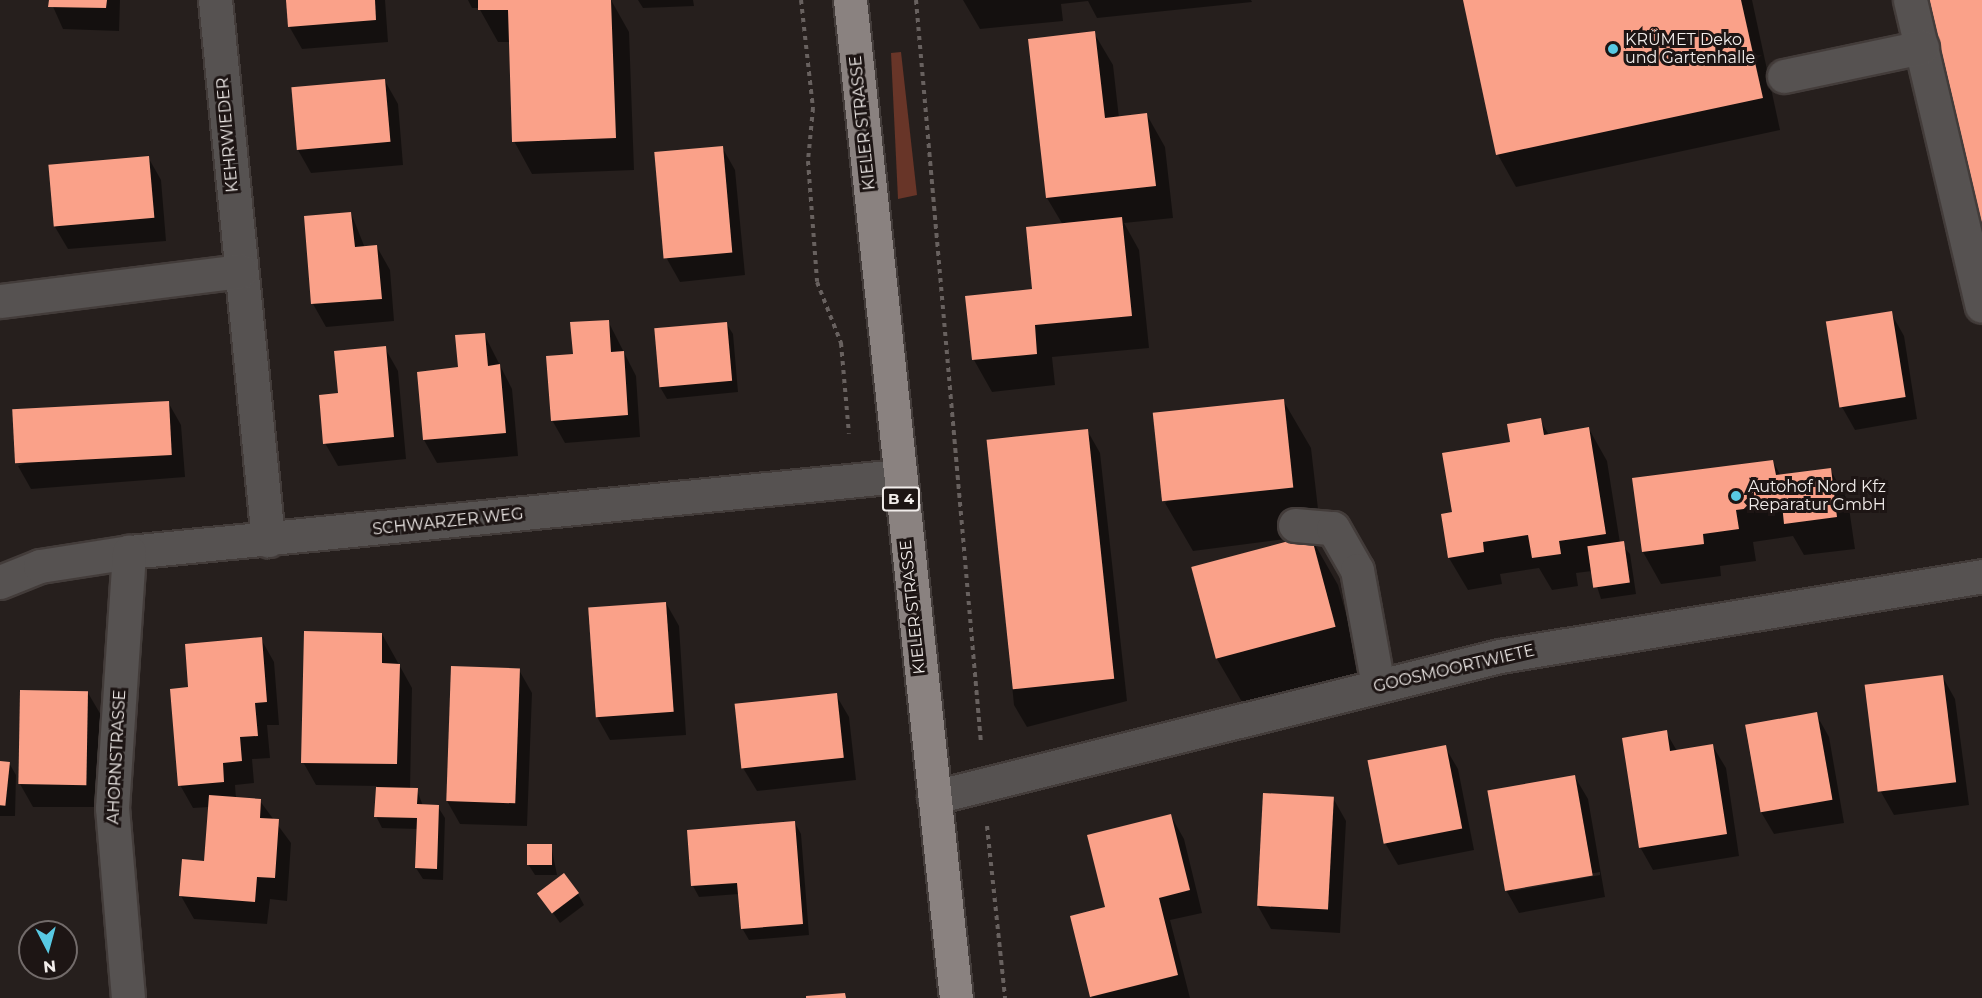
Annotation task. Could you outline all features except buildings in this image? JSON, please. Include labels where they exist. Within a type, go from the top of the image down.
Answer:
[{"type":"main road","name":"KIELER STRASSE","points":[[850,0],[956,998]]},
{"type":"street","name":"KEHRWIEDER","points":[[215,0],[268,540]]},
{"type":"street","points":[[1910,0],[1982,306]]},
{"type":"street","points":[[1784,76],[1922,47]]},
{"type":"street","points":[[0,301],[241,271]]},
{"type":"street","name":"SCHWARZER WEG","points":[[0,582],[40,566],[129,552],[899,476]]},
{"type":"street","points":[[1295,525],[1333,528],[1357,570],[1378,686]]},
{"type":"street","name":"AHORNSTRASSE","points":[[128,998],[112,808],[129,552]]},
{"type":"street","name":"GOOSMOORTWIETE","points":[[934,797],[1500,656],[1982,576]]},
{"type":"path","points":[[801,0],[813,108],[808,160],[817,282],[841,344],[849,434]]},
{"type":"path","points":[[916,0],[984,785],[1005,998]]},
{"type":"shaded area","points":[[901,52],[917,195],[898,199],[891,53]]},
{"type":"place","name":"KRÜMET Deko und Gartenhalle","points":[[1613,49]]},
{"type":"place","name":"Autohof Nord Kfz Reparatur GmbH","points":[[1736,496]]}]
